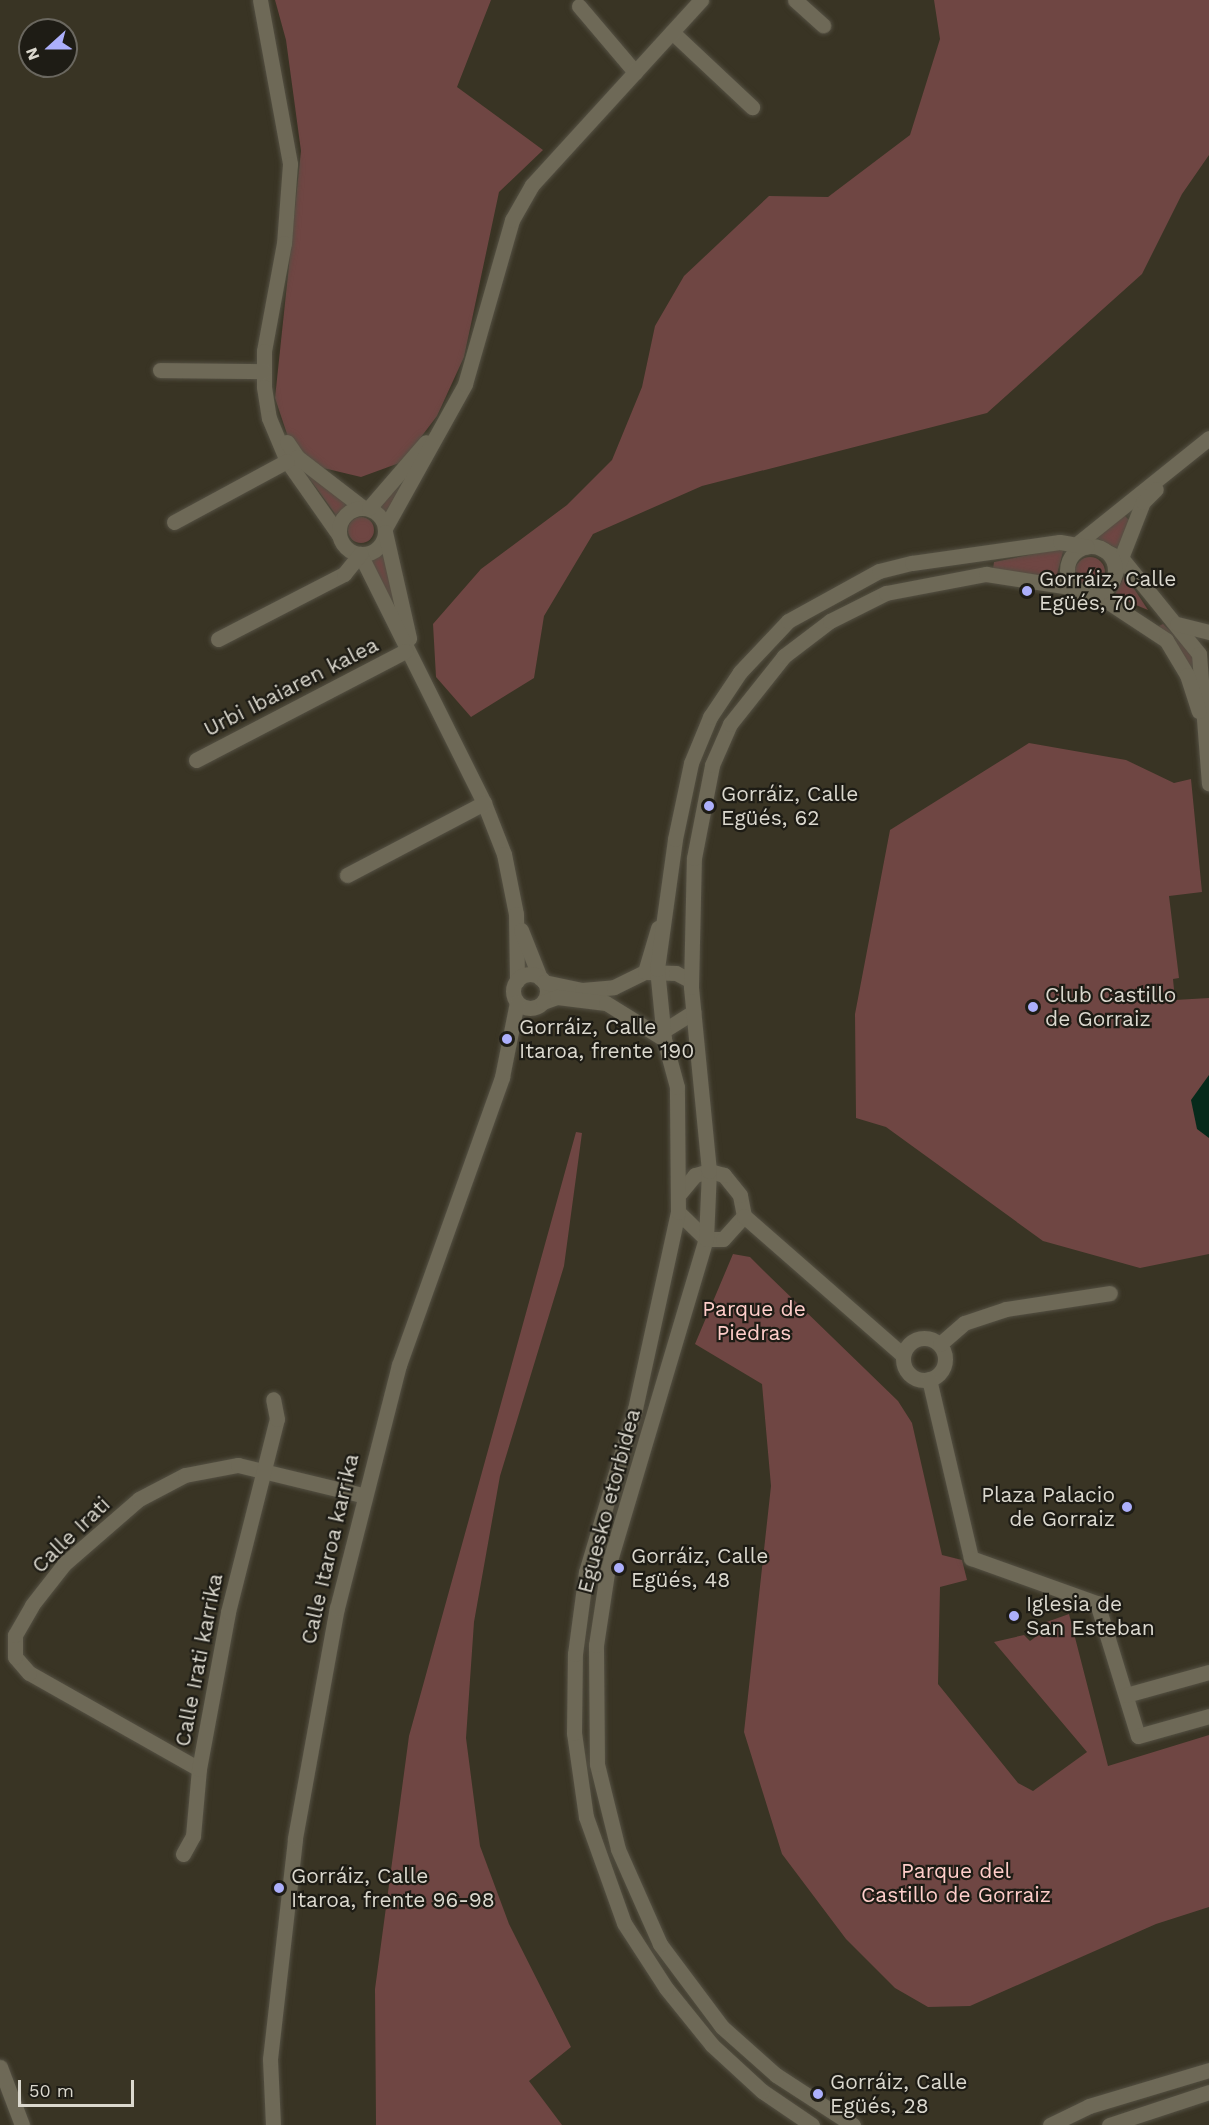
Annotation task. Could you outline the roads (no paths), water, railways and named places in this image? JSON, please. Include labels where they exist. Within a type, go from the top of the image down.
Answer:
[{"type":"street","points":[[260,0],[290,164],[264,371],[269,418],[287,461],[346,548],[360,554]]},
{"type":"street","points":[[218,639],[344,574],[360,554],[380,546],[385,530],[465,384],[512,220],[532,185],[701,0]]},
{"type":"street","points":[[795,0],[823,25]]},
{"type":"street","points":[[579,6],[635,72]]},
{"type":"street","points":[[672,32],[752,107]]},
{"type":"street","points":[[160,370],[264,371]]},
{"type":"street","points":[[339,535],[344,515],[365,508],[426,442],[465,384]]},
{"type":"street","points":[[269,418],[297,457],[365,508],[385,530]]},
{"type":"street","points":[[1209,438],[1085,547],[1067,570],[1075,588],[1096,594],[1123,607],[1209,632]]},
{"type":"street","points":[[174,522],[287,461]]},
{"type":"street","points":[[1096,594],[1112,581],[1123,560],[1143,502],[1174,469]]},
{"type":"street","name":"Urbi Ibaiaren kalea","points":[[385,530],[420,679]]},
{"type":"street","points":[[1085,547],[1123,560],[1145,594],[1178,624],[1199,654],[1207,680],[1202,720],[1209,784]]},
{"type":"street","points":[[1085,547],[1112,559],[1112,581]]},
{"type":"street","name":"Eguesko etorbidea","points":[[812,2125],[762,2091],[712,2045],[666,1988],[624,1923],[586,1817],[575,1743],[575,1654],[586,1572],[635,1409],[678,1212],[680,1193],[676,1087],[651,971],[691,763],[710,717],[740,672],[788,621],[879,571],[1085,547]]},
{"type":"street","name":"Urbi Ibaiaren kalea","points":[[360,554],[405,651],[484,803],[504,854],[516,914],[542,980]]},
{"type":"street","name":"Eguesko etorbidea","points":[[853,2125],[776,2075],[722,2027],[660,1944],[618,1849],[597,1764],[596,1645],[609,1567],[706,1239],[709,1171],[691,981],[694,858],[712,765],[730,724],[784,656],[856,606],[917,585],[986,574],[1075,588]]},
{"type":"street","points":[[1123,607],[1155,629],[1177,656],[1202,720]]},
{"type":"street","name":"Urbi Ibaiaren kalea","points":[[196,759],[405,651]]},
{"type":"street","points":[[347,875],[484,803]]},
{"type":"street","name":"Urbi Ibaiaren kalea","points":[[516,914],[517,981]]},
{"type":"street","points":[[691,981],[651,971],[614,987],[593,989],[526,975],[517,981],[517,1002],[530,1008],[557,997],[606,1003],[664,1035],[693,1012]]},
{"type":"street","points":[[542,980],[543,1002]]},
{"type":"street","name":"Calle Itaroa karrika","points":[[273,2125],[270,2059],[295,1838],[362,1495],[399,1365],[502,1077],[517,1002]]},
{"type":"street","points":[[680,1193],[695,1175],[709,1171],[735,1184],[744,1216],[903,1355],[909,1374],[929,1379]]},
{"type":"street","points":[[678,1212],[706,1239],[723,1239],[744,1216]]},
{"type":"street","points":[[940,1344],[964,1323],[1006,1309],[1110,1293]]},
{"type":"street","points":[[903,1355],[921,1337],[940,1344]]},
{"type":"street","points":[[929,1379],[944,1365],[940,1344]]},
{"type":"street","points":[[929,1379],[971,1558],[1097,1603],[1138,1736],[1209,1716]]},
{"type":"street","points":[[262,1475],[278,1419],[273,1399]]},
{"type":"street","name":"Calle Irati","points":[[199,1769],[29,1673],[15,1657],[15,1635],[64,1564],[139,1499],[185,1475],[238,1466],[262,1475],[362,1495]]},
{"type":"street","name":"Calle Irati karrika","points":[[183,1854],[192,1836],[199,1769],[262,1475]]},
{"type":"street","points":[[1126,1695],[1209,1672]]},
{"type":"street","points":[[0,2067],[22,2125]]},
{"type":"street","points":[[1050,2125],[1089,2106],[1209,2070]]},
{"type":"street","points":[[1109,2125],[1209,2092]]},
{"type":"place","name":"Gorráiz, Calle Egüés, 70","points":[[1027,591]]},
{"type":"place","name":"Gorráiz, Calle Egüés, 62","points":[[709,806]]},
{"type":"place","name":"Club Castillo de Gorraiz","points":[[1033,1007]]},
{"type":"place","name":"Gorráiz, Calle Itaroa, frente 190","points":[[507,1039]]},
{"type":"place","name":"Plaza Palacio de Gorraiz","points":[[1127,1507]]},
{"type":"place","name":"Gorráiz, Calle Egüés, 48","points":[[619,1568]]},
{"type":"place","name":"Iglesia de San Esteban","points":[[1014,1616]]},
{"type":"place","name":"Gorráiz, Calle Itaroa, frente 96-98","points":[[279,1888]]},
{"type":"place","name":"Gorráiz, Calle Egüés, 28","points":[[818,2094]]},
{"type":"park label","name":"Parque de Piedras","points":[[754,1321]]},
{"type":"park label","name":"Parque del Castillo de Gorraiz","points":[[956,1883]]}]
